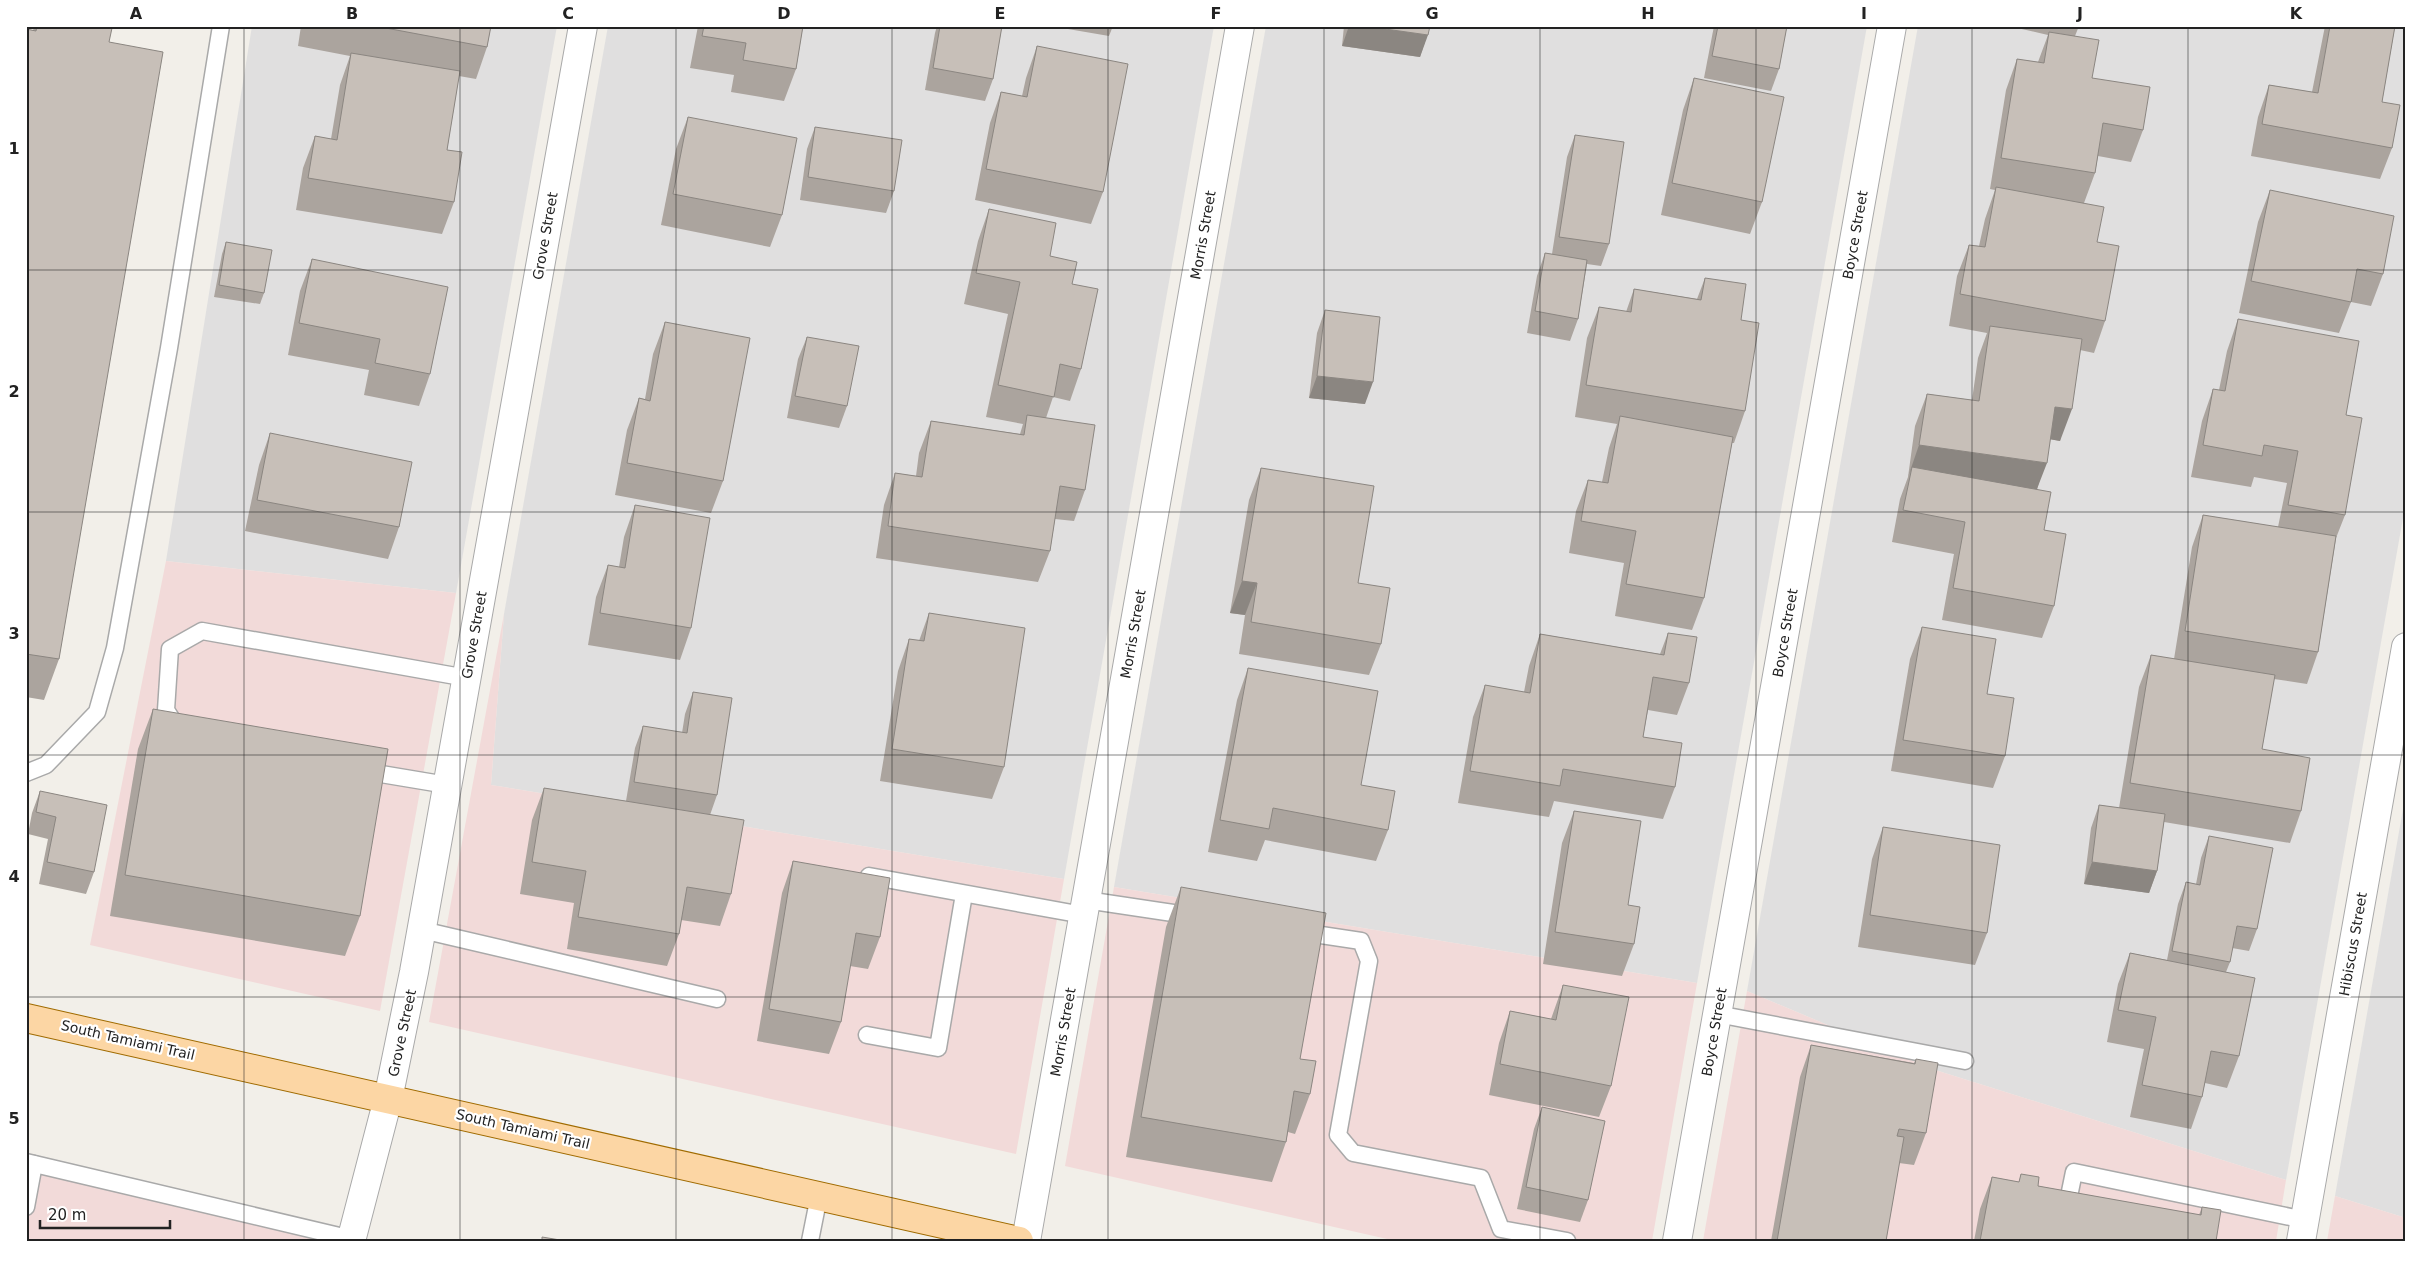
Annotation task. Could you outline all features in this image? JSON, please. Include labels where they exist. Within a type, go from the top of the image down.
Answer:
[{"type":"main road","name":"South Tamiami Trail","points":[[26,1018],[1019,1241]]},
{"type":"street","name":"Grove Street","points":[[352,1240],[388,1099],[422,930],[583,26]]},
{"type":"street","name":"Morris Street","points":[[1026,1241],[1240,26]]},
{"type":"street","name":"Boyce Street","points":[[1677,1241],[1892,26]]},
{"type":"street","name":"Hibiscus Street","points":[[2303,1230],[2406,646]]},
{"type":"lane","points":[[26,773],[46,765],[97,712],[115,648],[169,348],[221,26]]},
{"type":"lane","points":[[192,738],[183,736],[166,710],[170,649],[202,631],[467,678]]},
{"type":"lane","points":[[352,769],[447,785]]},
{"type":"lane","points":[[851,873],[964,894],[1085,908],[1214,919]]},
{"type":"lane","points":[[867,1035],[938,1048],[964,894]]},
{"type":"lane","points":[[1282,929],[1361,941],[1369,961],[1338,1135],[1353,1153],[1481,1178],[1501,1229],[1567,1241]]},
{"type":"lane","points":[[422,930],[717,999]]},
{"type":"lane","points":[[1717,1014],[1965,1061]]},
{"type":"lane","points":[[26,1207],[30,1163],[352,1240]]},
{"type":"lane","points":[[2064,1224],[2074,1172],[2303,1230]]},
{"type":"lane","points":[[810,1241],[819,1196]]},
{"type":"shaded area","points":[[252,26],[557,26],[456,593],[166,561]]},
{"type":"shaded area","points":[[608,26],[1214,26],[1064,879],[491,785],[504,614]]},
{"type":"shaded area","points":[[1266,26],[1867,26],[1697,983],[1114,887]]},
{"type":"shaded area","points":[[1918,26],[2406,26],[2406,501],[2286,1180],[1932,1069],[1747,991]]},
{"type":"shaded area","points":[[166,561],[456,593],[380,1011],[90,945]]},
{"type":"shaded area","points":[[504,614],[491,785],[1064,879],[1016,1154],[429,1022]]},
{"type":"shaded area","points":[[2406,792],[2406,1218],[2335,1196]]},
{"type":"shaded area","points":[[1114,887],[1697,983],[1652,1241],[1396,1241],[1065,1166]]},
{"type":"shaded area","points":[[1747,991],[1932,1069],[2286,1180],[2276,1241],[1703,1241]]},
{"type":"shaded area","points":[[26,1166],[326,1241],[26,1241]]},
{"type":"shaded area","points":[[2335,1196],[2406,1218],[2406,1241],[2327,1241]]},
{"type":"building","points":[[37,26],[103,26],[112,28],[109,42],[163,52],[59,659],[26,654],[26,29],[36,31]]},
{"type":"building","points":[[375,26],[491,26],[487,47]]},
{"type":"building","points":[[704,26],[803,26],[796,69],[743,60],[746,43],[702,36]]},
{"type":"building","points":[[940,26],[1002,26],[993,79],[933,68]]},
{"type":"building","points":[[1364,26],[1430,26],[1428,35]]},
{"type":"building","points":[[1718,26],[1787,26],[1779,69],[1712,56]]},
{"type":"building","points":[[2330,26],[2395,26],[2382,102],[2400,105],[2392,148],[2262,124],[2269,85],[2318,93]]},
{"type":"building","points":[[2049,32],[2099,40],[2092,78],[2150,87],[2143,130],[2103,123],[2095,173],[2001,158],[2017,59],[2044,63]]},
{"type":"building","points":[[1037,46],[1128,64],[1103,192],[986,169],[1001,92],[1027,97]]},
{"type":"building","points":[[351,53],[460,71],[447,150],[462,152],[454,202],[308,178],[315,136],[337,140]]},
{"type":"building","points":[[1694,78],[1784,97],[1762,202],[1672,183]]},
{"type":"building","points":[[688,117],[797,138],[782,215],[673,194]]},
{"type":"building","points":[[815,127],[902,140],[894,191],[808,177]]},
{"type":"building","points":[[1575,135],[1624,142],[1609,244],[1559,237]]},
{"type":"building","points":[[1996,187],[2104,207],[2097,242],[2119,246],[2105,321],[1960,294],[1969,245],[1985,247]]},
{"type":"building","points":[[2270,190],[2394,216],[2383,274],[2357,269],[2351,302],[2251,281]]},
{"type":"building","points":[[989,209],[1056,223],[1050,256],[1077,262],[1072,284],[1098,289],[1081,369],[1060,364],[1054,397],[998,385],[1020,282],[976,273]]},
{"type":"building","points":[[226,242],[272,250],[264,293],[219,285]]},
{"type":"building","points":[[1545,253],[1587,260],[1578,319],[1535,311]]},
{"type":"building","points":[[312,259],[448,287],[430,374],[375,363],[380,339],[299,323]]},
{"type":"building","points":[[1705,278],[1746,284],[1741,320],[1759,323],[1745,411],[1586,385],[1599,307],[1631,312],[1634,289],[1701,300]]},
{"type":"building","points":[[1325,310],[1380,317],[1373,382],[1317,376]]},
{"type":"building","points":[[2238,319],[2359,341],[2346,415],[2362,418],[2345,515],[2288,505],[2298,451],[2264,445],[2262,456],[2203,445],[2213,389],[2225,391]]},
{"type":"building","points":[[665,322],[750,338],[723,481],[627,463],[639,398],[650,401]]},
{"type":"building","points":[[1990,326],[2082,339],[2072,409],[2055,407],[2047,463],[1919,445],[1927,394],[1979,401]]},
{"type":"building","points":[[807,337],[859,346],[847,406],[795,396]]},
{"type":"building","points":[[1027,415],[1095,425],[1085,490],[1060,486],[1050,551],[888,526],[895,473],[922,477],[931,421],[1024,435]]},
{"type":"building","points":[[1620,416],[1733,437],[1704,598],[1626,584],[1636,531],[1581,521],[1588,480],[1608,483]]},
{"type":"building","points":[[270,433],[412,462],[399,527],[257,500]]},
{"type":"building","points":[[1912,467],[2051,492],[2044,530],[2066,534],[2054,606],[1953,588],[1965,522],[1903,510]]},
{"type":"building","points":[[1261,468],[1374,486],[1358,583],[1390,588],[1381,644],[1251,622],[1257,583],[1242,581]]},
{"type":"building","points":[[635,505],[710,518],[691,628],[600,613],[608,565],[625,568]]},
{"type":"building","points":[[2203,515],[2336,536],[2318,652],[2185,631]]},
{"type":"building","points":[[929,613],[1025,628],[1004,767],[892,749],[909,639],[924,641]]},
{"type":"building","points":[[1922,627],[1996,639],[1987,694],[2014,698],[2005,756],[1903,740]]},
{"type":"building","points":[[1668,633],[1697,637],[1689,683],[1653,677],[1643,737],[1682,743],[1675,787],[1563,769],[1560,786],[1470,771],[1485,685],[1530,693],[1540,634],[1664,655]]},
{"type":"building","points":[[2151,655],[2275,675],[2262,749],[2310,758],[2301,811],[2130,783]]},
{"type":"building","points":[[1248,668],[1378,691],[1361,785],[1395,791],[1388,830],[1273,808],[1269,829],[1220,820]]},
{"type":"building","points":[[693,692],[732,698],[717,795],[634,782],[643,726],[687,733]]},
{"type":"building","points":[[153,709],[388,749],[360,916],[125,875]]},
{"type":"building","points":[[544,788],[744,820],[731,894],[687,887],[679,934],[578,917],[586,871],[532,862]]},
{"type":"building","points":[[40,791],[107,805],[94,872],[47,862],[56,817],[36,812]]},
{"type":"building","points":[[2099,805],[2165,814],[2157,871],[2092,862]]},
{"type":"building","points":[[1574,811],[1641,821],[1628,905],[1640,907],[1634,944],[1555,932]]},
{"type":"building","points":[[1883,827],[2000,845],[1987,933],[1870,915]]},
{"type":"building","points":[[2209,836],[2273,848],[2257,929],[2237,926],[2230,962],[2172,951],[2186,882],[2200,885]]},
{"type":"building","points":[[793,861],[890,878],[880,937],[856,933],[841,1022],[769,1009]]},
{"type":"building","points":[[1181,887],[1326,913],[1300,1059],[1316,1061],[1310,1094],[1294,1091],[1286,1142],[1141,1117]]},
{"type":"building","points":[[2130,953],[2255,978],[2239,1056],[2211,1051],[2202,1097],[2142,1085],[2156,1017],[2118,1010]]},
{"type":"building","points":[[1563,985],[1629,997],[1611,1086],[1500,1064],[1510,1011],[1556,1020]]},
{"type":"building","points":[[1811,1045],[1915,1064],[1916,1059],[1938,1063],[1926,1133],[1899,1129],[1897,1136],[1904,1137],[1886,1241],[1777,1241]]},
{"type":"building","points":[[1542,1107],[1605,1121],[1588,1200],[1526,1187]]},
{"type":"building","points":[[2021,1174],[2039,1177],[2038,1186],[2201,1215],[2202,1207],[2221,1210],[2216,1241],[1980,1241],[1992,1177],[2019,1182]]},
{"type":"building","points":[[542,1237],[566,1241],[542,1241]]}]
